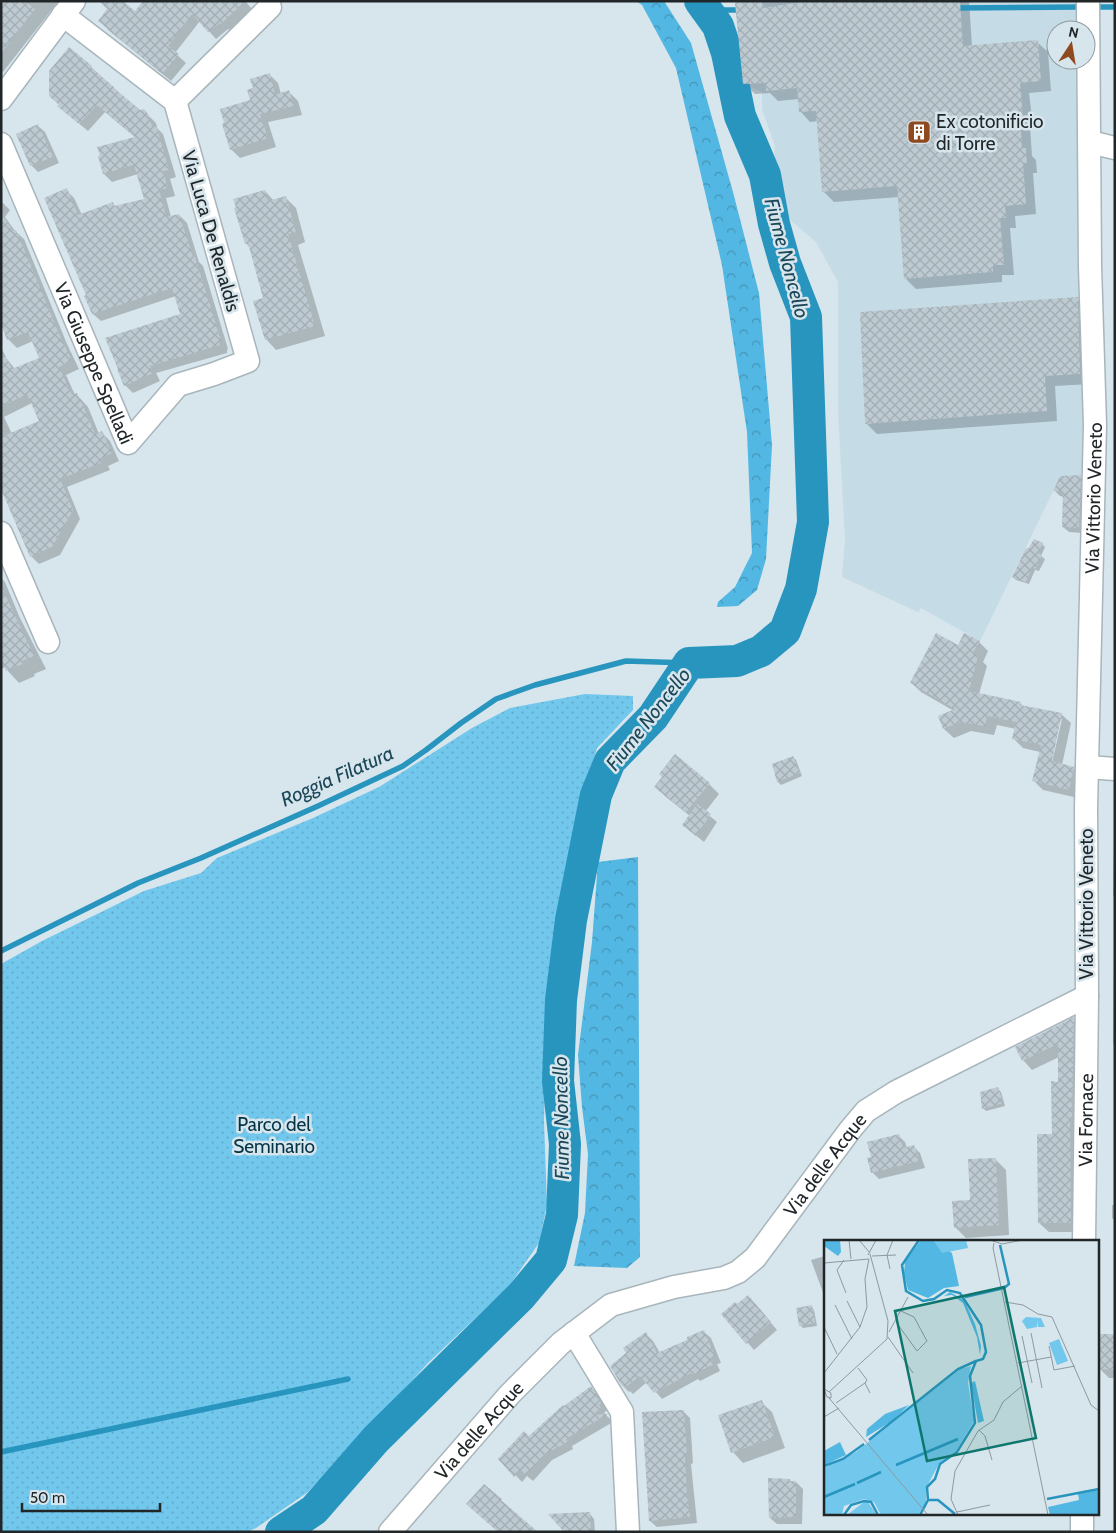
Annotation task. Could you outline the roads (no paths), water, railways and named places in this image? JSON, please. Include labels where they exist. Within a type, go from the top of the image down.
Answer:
[{"type":"street","points":[[1,99],[69,8],[175,101],[270,6]]},
{"type":"street","name":"Via Vittorio Veneto","points":[[1087,996],[1086,808],[1095,425],[1090,266],[1089,11]]},
{"type":"street","name":"Via Luca De Renaldis","points":[[175,101],[248,361]]},
{"type":"street","points":[[1090,142],[1115,148]]},
{"type":"street","name":"Via Giuseppe Spelladi","points":[[1,144],[128,443],[178,385],[248,361]]},
{"type":"street","points":[[1,533],[48,642]]},
{"type":"street","points":[[1087,767],[1115,769]]},
{"type":"street","name":"Via Fornace","points":[[1084,1240],[1087,996]]},
{"type":"street","name":"Via delle Acque","points":[[390,1532],[510,1394],[561,1343],[574,1333],[611,1305],[674,1287],[724,1278],[738,1272],[755,1258],[866,1111],[896,1092],[1087,996]]},
{"type":"street","points":[[574,1333],[622,1412],[628,1532]]},
{"type":"street","points":[[1082,1516],[1082,1532]]},
{"type":"waterway","name":"Fiume Noncello","points":[[281,1532],[314,1510],[376,1439],[521,1296],[551,1260],[562,1215],[565,1144],[558,1081],[561,1000],[571,920],[596,795],[610,761],[653,717],[689,663],[737,661],[761,651],[785,631],[801,589],[813,522],[806,317],[785,263],[774,224],[765,175],[740,116],[727,53],[718,26],[700,1]]},
{"type":"waterway","points":[[954,8],[1083,7]]},
{"type":"waterway","points":[[1092,7],[1115,7]]},
{"type":"waterway","points":[[708,10],[743,10]]},
{"type":"waterway","name":"Roggia Filatura","points":[[1,951],[138,883],[201,858],[403,766],[496,699],[535,685],[626,661],[689,663]]},
{"type":"waterway","points":[[1,1452],[348,1379]]},
{"type":"place","name":"Ex cotonificio di Torre","points":[[919,132]]},
{"type":"park label","name":"Parco del Seminario","points":[[274,1135]]}]
